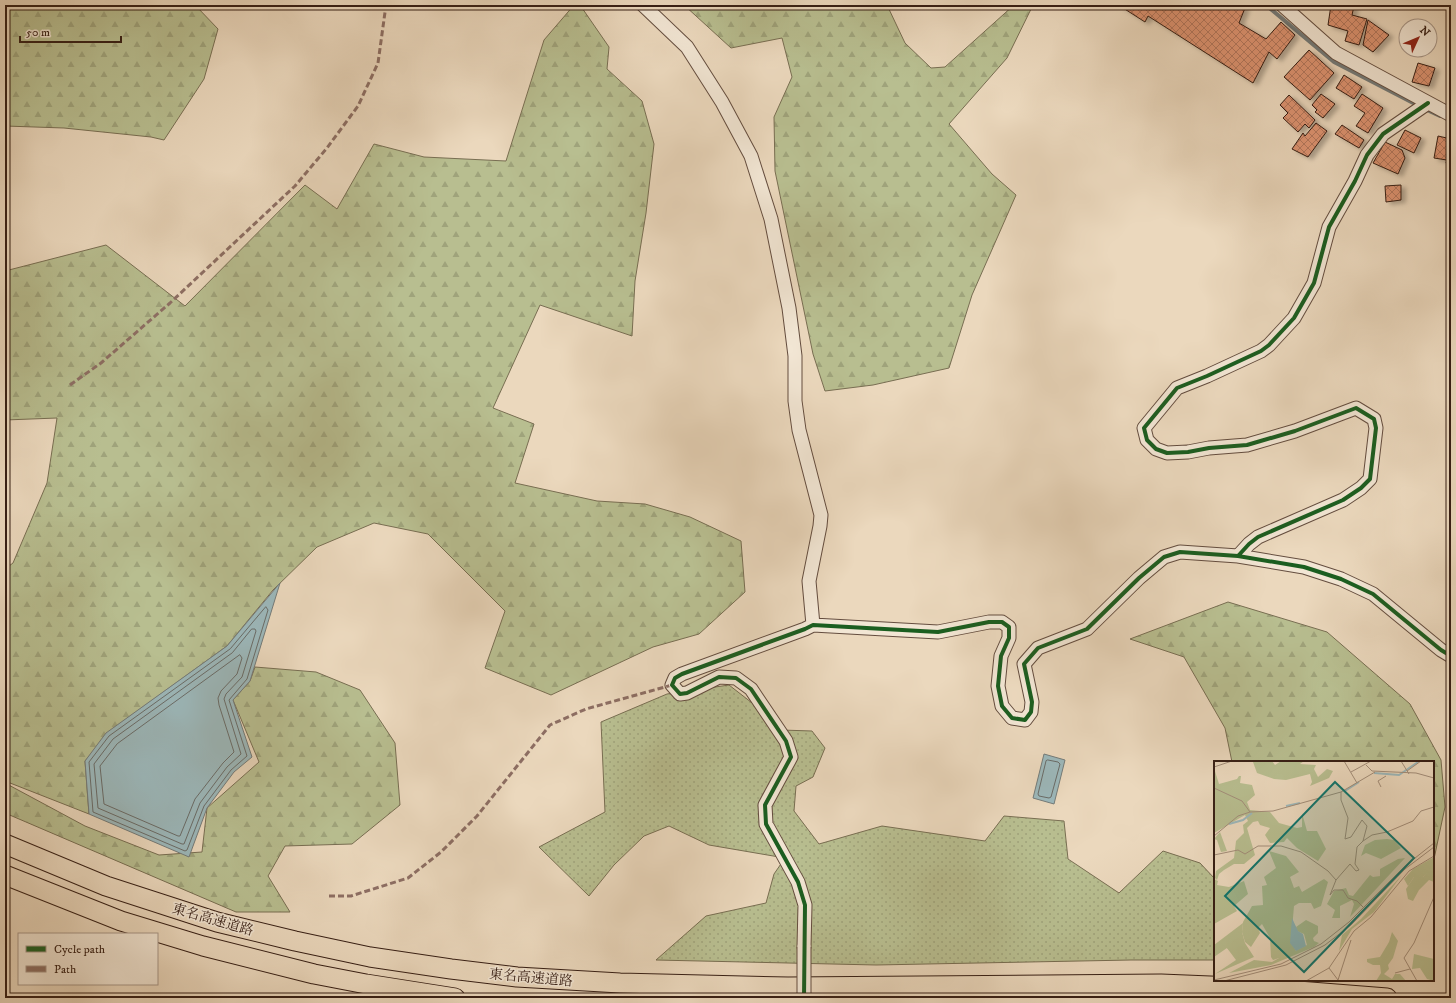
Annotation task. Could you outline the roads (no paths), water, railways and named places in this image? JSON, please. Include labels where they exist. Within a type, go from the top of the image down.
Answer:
[{"type":"highway","name":"東名高速道路","points":[[5,844],[106,886],[217,922],[295,942],[370,957],[502,975],[620,983],[788,987],[1161,984],[1259,988],[1387,998]]},
{"type":"highway","name":"東名高速道路","points":[[5,875],[121,921],[202,946],[314,974],[455,998]]},
{"type":"street","points":[[643,5],[687,47],[722,102],[751,156],[771,219],[789,308],[795,356],[795,401],[799,430],[821,515],[809,581],[813,625]]},
{"type":"street","points":[[1282,5],[1336,53],[1428,104],[1451,115]]},
{"type":"street","points":[[1238,556],[1249,544],[1258,538],[1343,500],[1361,488],[1370,479],[1376,428],[1374,419],[1356,408],[1295,431],[1247,445],[1209,448],[1188,452],[1167,452],[1156,449],[1147,440],[1144,428],[1177,388],[1207,376],[1261,350],[1269,345],[1294,318],[1314,283],[1329,227],[1355,181],[1367,156],[1383,134],[1428,104]]},
{"type":"street","points":[[804,998],[805,905],[798,882],[766,824],[765,805],[791,757],[786,741],[751,689],[736,678],[719,677],[687,693],[680,694],[672,685],[676,678],[682,674],[813,625],[938,632],[989,622],[1002,622],[1009,627],[1010,638],[1001,656],[998,686],[1002,706],[1012,718],[1025,720],[1031,712],[1032,702],[1024,664],[1038,648],[1087,629],[1139,578],[1164,557],[1180,552],[1238,556],[1304,567],[1341,579],[1372,594],[1441,650],[1451,656]]},
{"type":"water","points":[[280,583],[250,681],[233,700],[252,757],[234,772],[207,808],[189,857],[89,814],[85,761],[106,733],[227,646]]},
{"type":"water","points":[[1044,754],[1065,760],[1054,804],[1033,798]]},
{"type":"waterway","points":[[1266,5],[1334,62],[1419,106]]},
{"type":"waterway","points":[[1425,109],[1440,116]]}]
